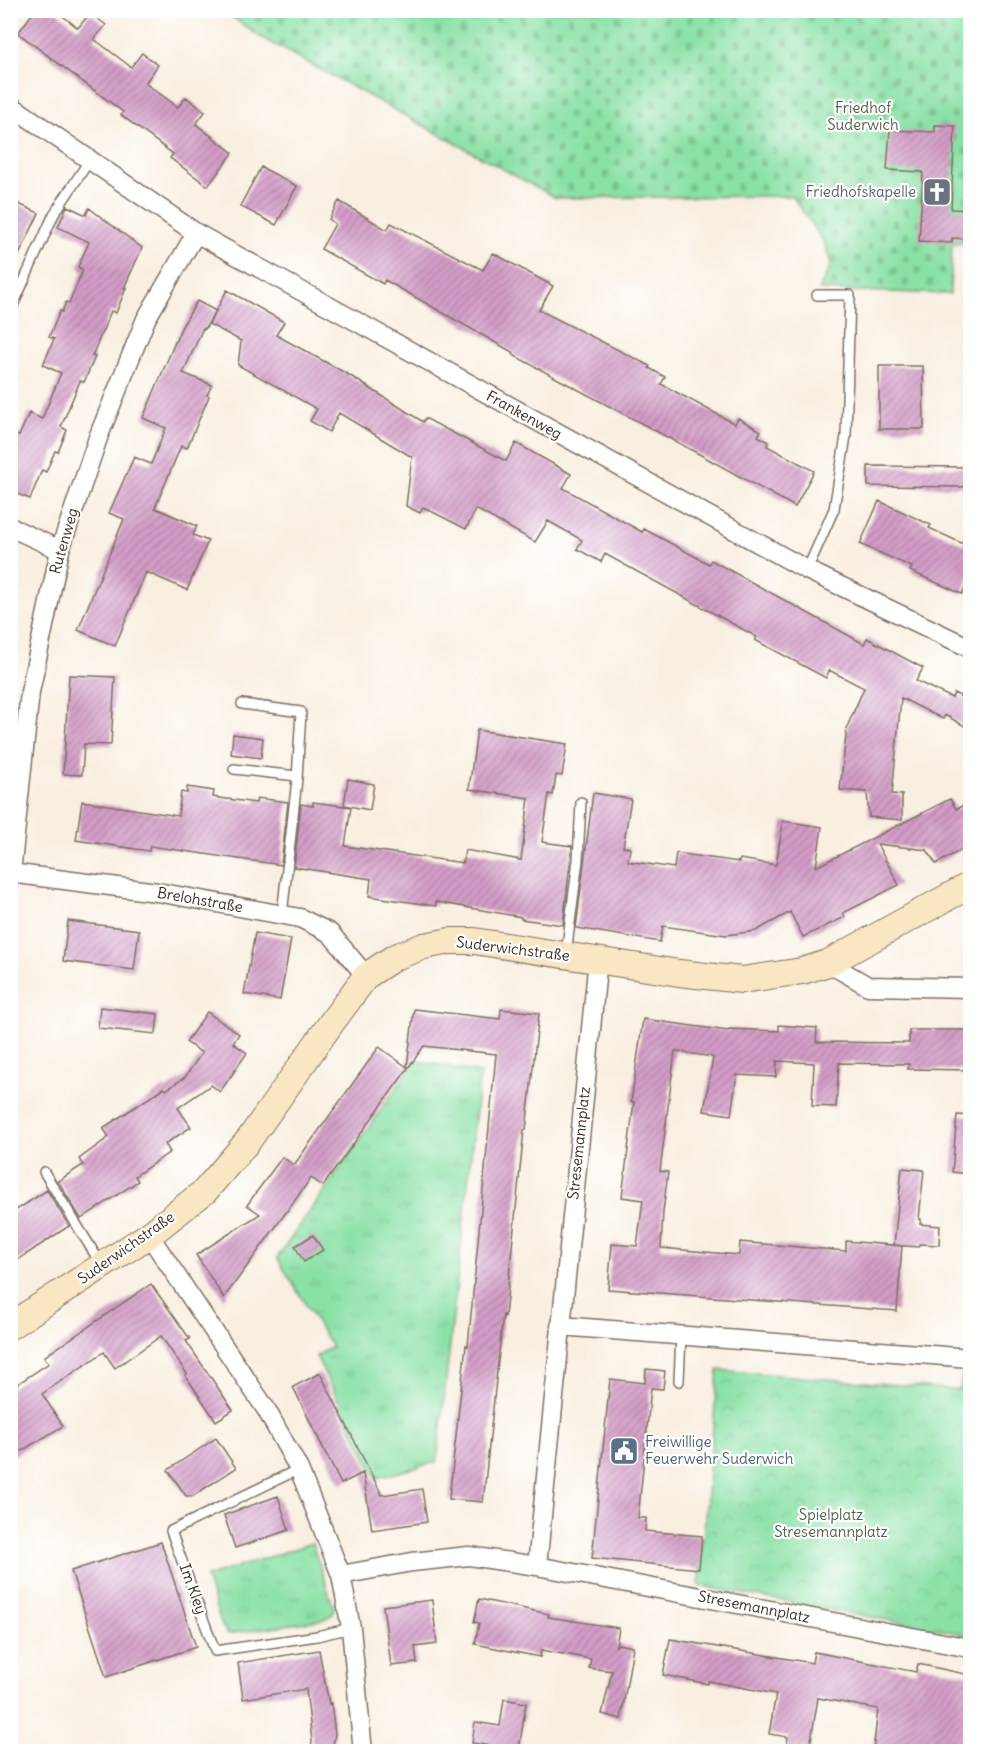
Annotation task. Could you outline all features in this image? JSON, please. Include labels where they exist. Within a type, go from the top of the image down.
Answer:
[{"type":"main road","name":"Suderwichstraße","points":[[10,1326],[150,1235],[205,1191],[248,1141],[366,976],[395,957],[424,946],[450,941],[474,941],[679,973],[742,980],[802,971],[828,963],[970,885]]},
{"type":"street","name":"Frankenweg","points":[[10,105],[196,233],[807,570],[970,648]]},
{"type":"street","name":"Rutenweg","points":[[11,873],[30,692],[60,550],[99,435],[146,319],[196,233]]},
{"type":"street","points":[[10,527],[60,550]]},
{"type":"street","name":"Brelohstraße","points":[[11,873],[158,892],[300,918],[330,933],[366,976]]},
{"type":"street","name":"Stresemannplatz","points":[[537,1566],[598,959]]},
{"type":"street","points":[[828,963],[868,986],[970,987]]},
{"type":"street","points":[[150,1235],[266,1409],[299,1469],[341,1575],[351,1628],[363,1752]]},
{"type":"street","points":[[560,1326],[970,1358]]},
{"type":"street","name":"Stresemannplatz","points":[[341,1575],[412,1562],[469,1556],[537,1566],[970,1648]]},
{"type":"lane","points":[[10,312],[54,214],[89,161]]},
{"type":"lane","points":[[807,570],[834,509],[846,436],[850,295],[817,295]]},
{"type":"lane","points":[[242,704],[301,711],[297,776],[282,915]]},
{"type":"lane","points":[[234,769],[297,776]]},
{"type":"lane","points":[[566,955],[578,860],[581,802]]},
{"type":"lane","points":[[44,1172],[102,1266]]},
{"type":"lane","points":[[679,1381],[681,1336]]},
{"type":"lane","name":"Im Kley","points":[[299,1469],[171,1532],[215,1651],[316,1636],[351,1628]]},
{"type":"green space","name":"Friedhof Suderwich","points":[[224,11],[970,11],[970,244],[952,243],[950,294],[819,290],[831,264],[824,242],[792,196],[556,198],[259,36]]},
{"type":"green space","points":[[416,1060],[480,1073],[437,1462],[377,1478],[316,1356],[332,1347],[277,1258]]},
{"type":"green space","name":"Spielplatz Stresemannplatz","points":[[718,1370],[960,1390],[962,1376],[970,1376],[970,1635],[699,1586]]},
{"type":"green space","points":[[312,1543],[334,1608],[333,1614],[325,1619],[228,1634],[222,1626],[206,1577]]},
{"type":"building","points":[[35,10],[55,10],[78,28],[90,13],[106,25],[94,39],[131,67],[142,53],[158,65],[145,83],[178,107],[186,97],[205,112],[196,124],[233,153],[208,186],[170,158],[173,154],[121,115],[123,112],[18,33]]},
{"type":"building","name":"Friedhofskapelle","points":[[935,125],[955,126],[951,209],[970,210],[970,239],[952,238],[952,243],[919,241],[923,172],[887,170],[890,130],[935,132]]},
{"type":"building","points":[[261,167],[297,186],[276,225],[240,206]]},
{"type":"building","points":[[10,200],[39,213],[10,274]]},
{"type":"building","points":[[339,201],[387,230],[391,223],[483,270],[493,253],[553,286],[539,310],[650,366],[649,368],[665,377],[661,384],[735,424],[738,418],[761,431],[758,436],[769,442],[767,446],[814,471],[795,507],[513,355],[514,353],[385,280],[383,284],[321,249],[335,224],[329,219]]},
{"type":"building","points":[[67,206],[86,215],[89,208],[142,248],[124,288],[126,288],[116,313],[111,311],[92,356],[95,357],[84,382],[80,381],[61,427],[67,430],[58,452],[55,451],[46,472],[42,470],[30,499],[10,491],[10,448],[16,435],[19,436],[29,413],[42,419],[61,373],[43,365],[54,339],[49,337],[60,311],[62,312],[66,302],[69,303],[83,270],[78,267],[89,242],[58,227]]},
{"type":"building","points":[[227,290],[284,322],[276,335],[349,375],[423,422],[425,418],[506,461],[516,443],[571,474],[563,488],[642,532],[644,529],[709,564],[711,560],[864,644],[867,638],[923,668],[916,681],[952,698],[954,693],[970,701],[970,729],[945,715],[943,719],[901,698],[892,794],[902,795],[902,820],[869,817],[867,792],[840,790],[847,727],[864,688],[829,670],[826,678],[755,640],[757,637],[605,554],[601,562],[577,549],[582,540],[548,521],[535,542],[476,509],[466,529],[423,507],[420,513],[406,506],[412,457],[339,413],[329,432],[310,421],[317,409],[238,365],[241,341],[209,324]]},
{"type":"building","points":[[197,301],[216,311],[205,329],[203,328],[183,373],[212,385],[187,448],[181,446],[155,508],[197,526],[193,535],[208,541],[187,590],[146,572],[115,646],[78,630],[124,519],[109,513],[134,457],[151,464],[166,428],[143,418],[181,328]]},
{"type":"building","points":[[879,366],[923,366],[924,429],[879,429]]},
{"type":"building","points":[[868,466],[970,467],[970,487],[868,486]]},
{"type":"building","points":[[879,501],[931,525],[929,528],[970,547],[970,575],[962,594],[910,571],[912,567],[860,544]]},
{"type":"building","points":[[69,675],[115,677],[111,745],[84,744],[82,775],[63,774]]},
{"type":"building","points":[[477,730],[567,744],[562,776],[556,775],[553,795],[549,794],[542,842],[572,846],[563,925],[436,902],[436,906],[369,896],[371,879],[294,867],[301,804],[313,806],[313,802],[351,807],[345,846],[463,863],[465,850],[521,860],[529,798],[469,789]]},
{"type":"building","points":[[233,734],[263,738],[261,758],[231,754]]},
{"type":"building","points":[[348,779],[374,784],[370,810],[344,805]]},
{"type":"building","points":[[187,787],[214,791],[213,797],[256,803],[257,798],[288,802],[281,865],[150,846],[149,851],[76,840],[82,801],[178,816],[181,792],[187,793]]},
{"type":"building","points":[[593,793],[631,799],[623,847],[630,848],[628,861],[674,868],[676,853],[776,865],[783,821],[822,827],[816,867],[950,799],[956,809],[970,802],[970,845],[936,864],[927,850],[877,844],[899,885],[843,913],[845,917],[803,937],[790,912],[756,931],[726,935],[663,926],[660,942],[576,928]]},
{"type":"building","points":[[68,921],[139,930],[134,970],[63,961]]},
{"type":"building","points":[[255,933],[291,939],[280,1000],[244,994]]},
{"type":"building","points":[[100,1007],[158,1014],[156,1034],[98,1028]]},
{"type":"building","points":[[414,1009],[500,1019],[501,1009],[539,1013],[483,1502],[449,1499],[466,1345],[468,1346],[496,1054],[424,1046],[323,1186],[311,1178],[224,1298],[196,1255],[260,1214],[247,1205],[282,1157],[294,1165],[379,1047],[407,1067]]},
{"type":"building","points":[[207,1012],[239,1034],[233,1043],[247,1053],[220,1092],[211,1085],[178,1108],[191,1127],[165,1144],[170,1152],[135,1176],[138,1181],[81,1219],[58,1181],[83,1165],[79,1159],[109,1137],[103,1128],[185,1077],[202,1053],[186,1042]]},
{"type":"building","points":[[643,1019],[728,1031],[729,1029],[779,1031],[779,1025],[817,1028],[816,1042],[909,1043],[909,1030],[970,1030],[970,1070],[908,1069],[909,1064],[839,1063],[836,1107],[812,1106],[814,1063],[777,1061],[776,1077],[737,1075],[731,1115],[704,1111],[713,1057],[675,1051],[660,1171],[668,1172],[661,1248],[739,1255],[740,1242],[846,1251],[846,1241],[902,1246],[897,1311],[608,1289],[612,1244],[637,1246],[643,1200],[622,1197],[634,1102],[631,1102]]},
{"type":"building","points":[[957,1115],[970,1116],[970,1174],[952,1172]]},
{"type":"building","points":[[902,1168],[924,1170],[920,1224],[940,1226],[939,1245],[919,1244],[919,1247],[894,1245]]},
{"type":"building","points":[[47,1190],[69,1226],[10,1265],[10,1214]]},
{"type":"building","points":[[313,1235],[323,1250],[304,1262],[295,1246]]},
{"type":"building","points":[[151,1284],[190,1339],[186,1341],[233,1410],[216,1421],[161,1336],[115,1368],[104,1352],[42,1394],[63,1426],[10,1458],[10,1389],[49,1363],[44,1357]]},
{"type":"building","name":"Freiwillige Feuerwehr Suderwich","points":[[646,1369],[665,1371],[663,1389],[651,1388],[638,1518],[646,1518],[645,1531],[702,1536],[699,1569],[592,1558],[610,1379],[645,1383]]},
{"type":"building","points":[[320,1373],[382,1495],[422,1489],[427,1522],[372,1530],[363,1473],[341,1484],[293,1387]]},
{"type":"building","points":[[216,1438],[236,1468],[193,1496],[186,1496],[168,1470]]},
{"type":"building","points":[[278,1496],[289,1530],[235,1548],[224,1515]]},
{"type":"building","points":[[161,1542],[196,1647],[106,1677],[71,1571]]},
{"type":"building","points":[[479,1599],[549,1614],[548,1617],[619,1628],[616,1646],[618,1644],[633,1647],[621,1719],[602,1714],[612,1671],[589,1668],[591,1659],[541,1650],[540,1657],[475,1644],[479,1623],[474,1622]]},
{"type":"building","points":[[432,1600],[437,1644],[415,1647],[417,1663],[391,1666],[383,1606]]},
{"type":"building","points":[[670,1639],[812,1663],[814,1652],[916,1672],[918,1664],[970,1675],[970,1752],[873,1752],[878,1709],[818,1698],[809,1752],[785,1752],[788,1737],[769,1734],[776,1694],[663,1675]]},
{"type":"building","points":[[319,1650],[329,1704],[331,1703],[335,1734],[332,1752],[311,1752],[312,1741],[306,1689],[243,1699],[238,1663]]},
{"type":"building","points":[[504,1699],[526,1703],[519,1750],[472,1743],[475,1722],[500,1726]]},
{"type":"place","name":"Friedhofskapelle","points":[[937,192]]},
{"type":"place","name":"Freiwillige Feuerwehr Suderwich","points":[[624,1451]]}]
